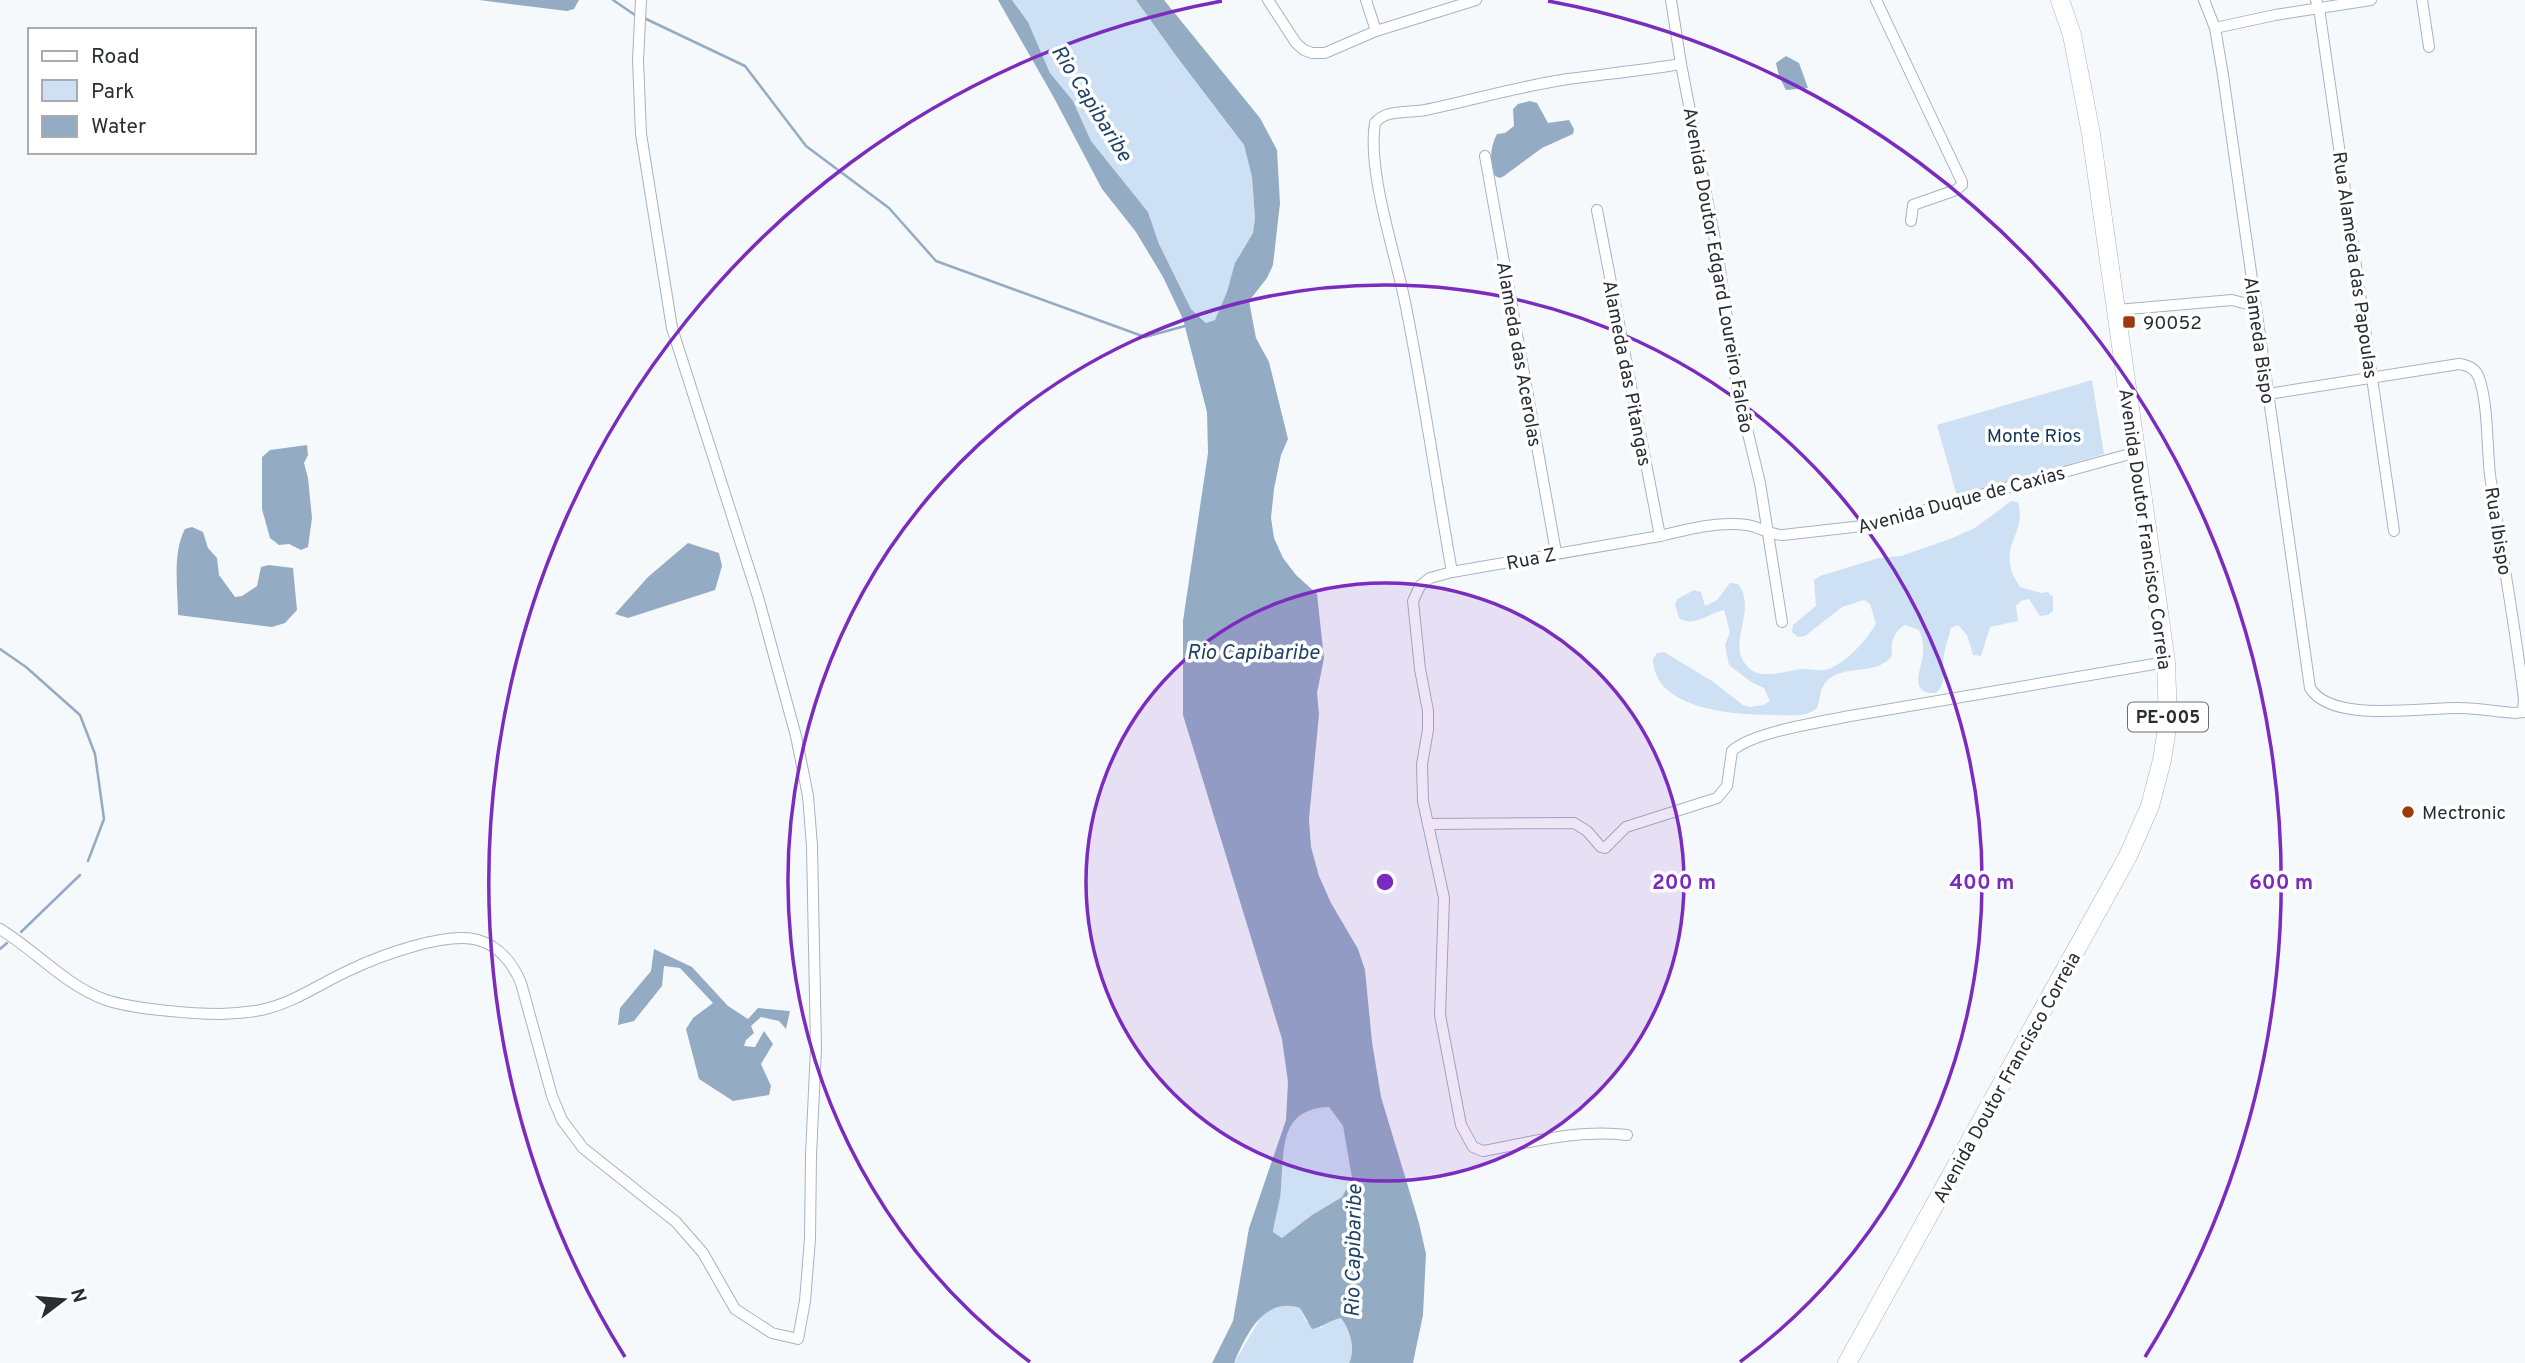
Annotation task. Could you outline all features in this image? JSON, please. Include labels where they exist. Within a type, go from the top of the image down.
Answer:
[{"type":"main road","name":"Avenida Doutor Francisco Correia","points":[[1847,1363],[2136,839],[2150,806],[2166,736],[2168,721],[2165,662],[2137,452],[2079,68],[2072,35],[2060,0]]},
{"type":"street","points":[[0,929],[35,952],[64,976],[106,1000],[152,1008],[219,1014],[246,1013],[269,1008],[351,969],[401,950],[464,938],[479,940],[499,951],[514,967],[521,983],[552,1096],[562,1120],[583,1148],[676,1222],[703,1254],[735,1309],[772,1334],[798,1339],[805,1301],[810,1239],[816,1048],[812,846],[808,796],[796,736],[758,597],[672,328],[641,134],[638,60],[640,0]]},
{"type":"street","points":[[1268,0],[1296,43],[1312,53],[1325,53],[1376,31],[1474,0]]},
{"type":"street","points":[[1366,0],[1376,31]]},
{"type":"street","name":"Avenida Doutor Edgard Loureiro Falcão","points":[[1671,0],[1718,256],[1737,388],[1760,483],[1782,622]]},
{"type":"street","points":[[1876,0],[1962,182],[1956,190],[1913,205],[1911,221]]},
{"type":"street","name":"Alameda Bispo","points":[[2204,0],[2215,28],[2310,688],[2318,699],[2343,707],[2375,710],[2460,708],[2520,713],[2524,708],[2524,699]]},
{"type":"street","points":[[2215,28],[2317,4],[2371,0]]},
{"type":"street","points":[[2422,0],[2429,47]]},
{"type":"street","name":"Rua Alameda das Papoulas","points":[[2317,4],[2394,531]]},
{"type":"street","points":[[1452,572],[1417,360],[1380,189],[1373,143],[1375,123],[1382,116],[1423,110],[1475,97],[1569,79],[1681,64]]},
{"type":"street","name":"Alameda das Acerolas","points":[[1485,156],[1556,552]]},
{"type":"street","name":"Alameda das Pitangas","points":[[1597,210],[1660,536]]},
{"type":"street","points":[[2116,310],[2232,300],[2255,306]]},
{"type":"street","name":"Rua Ibispo","points":[[2373,379],[2459,364],[2470,366],[2480,379],[2496,518],[2514,616],[2524,699]]},
{"type":"street","points":[[2268,394],[2373,379]]},
{"type":"street","name":"Avenida Duque de Caxias","points":[[1660,536],[1689,529],[1744,524],[1783,536],[1871,525],[2137,452]]},
{"type":"street","name":"Rua Z","points":[[1428,824],[1423,801],[1422,764],[1428,712],[1420,669],[1413,601],[1420,586],[1430,578],[1452,572],[1660,536]]},
{"type":"street","points":[[1627,1135],[1579,1133],[1483,1151],[1473,1147],[1467,1140],[1457,1108],[1440,1016],[1444,898],[1428,824],[1574,823],[1582,826],[1605,848],[1626,827],[1717,798],[1727,786],[1732,751],[1741,743],[1850,716],[2165,662]]},
{"type":"green space","points":[[1012,0],[1136,0],[1244,145],[1252,177],[1255,218],[1253,233],[1235,263],[1228,292],[1215,320],[1207,323],[1191,309],[1159,244],[1148,212],[1091,141],[1073,101],[1050,73],[1028,22]]},
{"type":"green space","name":"Monte Rios","points":[[2092,380],[2104,454],[1957,496],[1937,425]]},
{"type":"green space","points":[[2011,501],[2018,502],[2020,514],[2010,551],[2013,573],[2020,587],[2041,593],[2048,592],[2053,597],[2053,611],[2040,616],[2029,599],[2021,601],[2016,606],[2018,621],[1990,627],[1981,656],[1973,655],[1967,635],[1958,625],[1951,628],[1943,660],[1943,680],[1936,693],[1927,692],[1919,685],[1922,638],[1919,630],[1905,625],[1892,642],[1892,656],[1877,666],[1833,676],[1822,687],[1817,708],[1803,715],[1740,714],[1700,706],[1682,700],[1667,690],[1657,676],[1653,659],[1657,653],[1664,652],[1712,681],[1743,705],[1763,705],[1770,701],[1764,688],[1751,682],[1729,665],[1725,645],[1730,632],[1724,610],[1696,621],[1685,621],[1679,618],[1675,605],[1677,599],[1694,590],[1701,592],[1705,606],[1717,600],[1730,583],[1738,584],[1745,605],[1740,650],[1750,669],[1762,674],[1803,669],[1826,670],[1841,663],[1852,653],[1876,624],[1870,604],[1864,600],[1842,607],[1805,636],[1798,637],[1792,632],[1793,625],[1816,606],[1814,580],[1879,558],[1901,556],[1950,539],[1975,528]]},
{"type":"green space","points":[[1329,1107],[1343,1126],[1352,1177],[1342,1197],[1282,1238],[1273,1232],[1287,1134],[1301,1115],[1312,1109]]},
{"type":"green space","points":[[1287,1304],[1300,1308],[1306,1321],[1321,1328],[1330,1320],[1341,1318],[1351,1339],[1349,1363],[1234,1363],[1264,1312]]},
{"type":"water","points":[[479,0],[579,0],[574,9],[567,11]]},
{"type":"water","name":"Rio Capibaribe","points":[[998,0],[1012,0],[1028,22],[1050,73],[1073,101],[1091,141],[1148,212],[1159,244],[1191,309],[1206,323],[1215,320],[1235,263],[1253,233],[1255,218],[1252,177],[1244,145],[1136,0],[1164,0],[1260,118],[1277,150],[1280,203],[1273,265],[1267,278],[1249,301],[1256,338],[1269,362],[1288,439],[1281,455],[1271,518],[1274,538],[1283,558],[1296,575],[1317,594],[1324,658],[1317,693],[1319,714],[1309,819],[1311,847],[1319,876],[1331,903],[1358,949],[1365,970],[1381,1097],[1426,1254],[1423,1315],[1413,1363],[1349,1363],[1351,1340],[1341,1318],[1312,1329],[1300,1308],[1287,1306],[1266,1313],[1258,1321],[1244,1341],[1234,1363],[1212,1363],[1233,1321],[1249,1228],[1286,1120],[1288,1082],[1282,1039],[1183,715],[1183,621],[1208,453],[1207,412],[1183,319],[1163,277],[1136,232],[1102,189]],"holes":[[[1329,1107],[1343,1126],[1352,1178],[1342,1197],[1282,1238],[1273,1232],[1280,1194],[1284,1146],[1292,1124],[1312,1109]]]},
{"type":"water","points":[[1786,56],[1799,63],[1808,88],[1786,90],[1776,63]]},
{"type":"water","points":[[1530,101],[1537,103],[1548,123],[1569,120],[1574,129],[1573,134],[1542,148],[1504,176],[1495,176],[1491,160],[1497,134],[1505,133],[1514,126],[1513,109],[1518,104]]},
{"type":"water","points":[[307,445],[308,455],[304,463],[312,518],[308,547],[301,550],[289,544],[279,545],[270,538],[262,509],[262,457],[270,450]]},
{"type":"water","points":[[192,527],[203,532],[208,548],[217,558],[219,575],[235,597],[242,596],[257,586],[261,567],[269,565],[293,568],[297,610],[285,623],[272,627],[178,615],[178,549],[185,529]]},
{"type":"water","points":[[688,543],[719,553],[722,566],[715,590],[628,618],[615,614],[648,577]]},
{"type":"water","points":[[654,949],[692,967],[728,1006],[748,1019],[758,1008],[790,1011],[786,1029],[779,1021],[761,1017],[751,1026],[754,1033],[744,1046],[755,1047],[764,1031],[773,1044],[761,1064],[771,1086],[769,1095],[733,1101],[699,1079],[686,1029],[693,1018],[713,1003],[680,968],[664,966],[662,986],[634,1021],[618,1025],[620,1008],[651,971]]},
{"type":"waterway","points":[[613,0],[635,15]]},
{"type":"waterway","points":[[644,18],[745,66],[806,146],[889,208],[936,261],[1145,337],[1185,326]]},
{"type":"waterway","points":[[0,649],[26,667],[80,715],[95,754],[104,819],[88,861]]},
{"type":"waterway","points":[[21,932],[80,875]]},
{"type":"waterway","points":[[0,949],[7,943]]},
{"type":"place","name":"90052","points":[[2129,322]]},
{"type":"place","name":"Mectronic","points":[[2408,812]]}]
